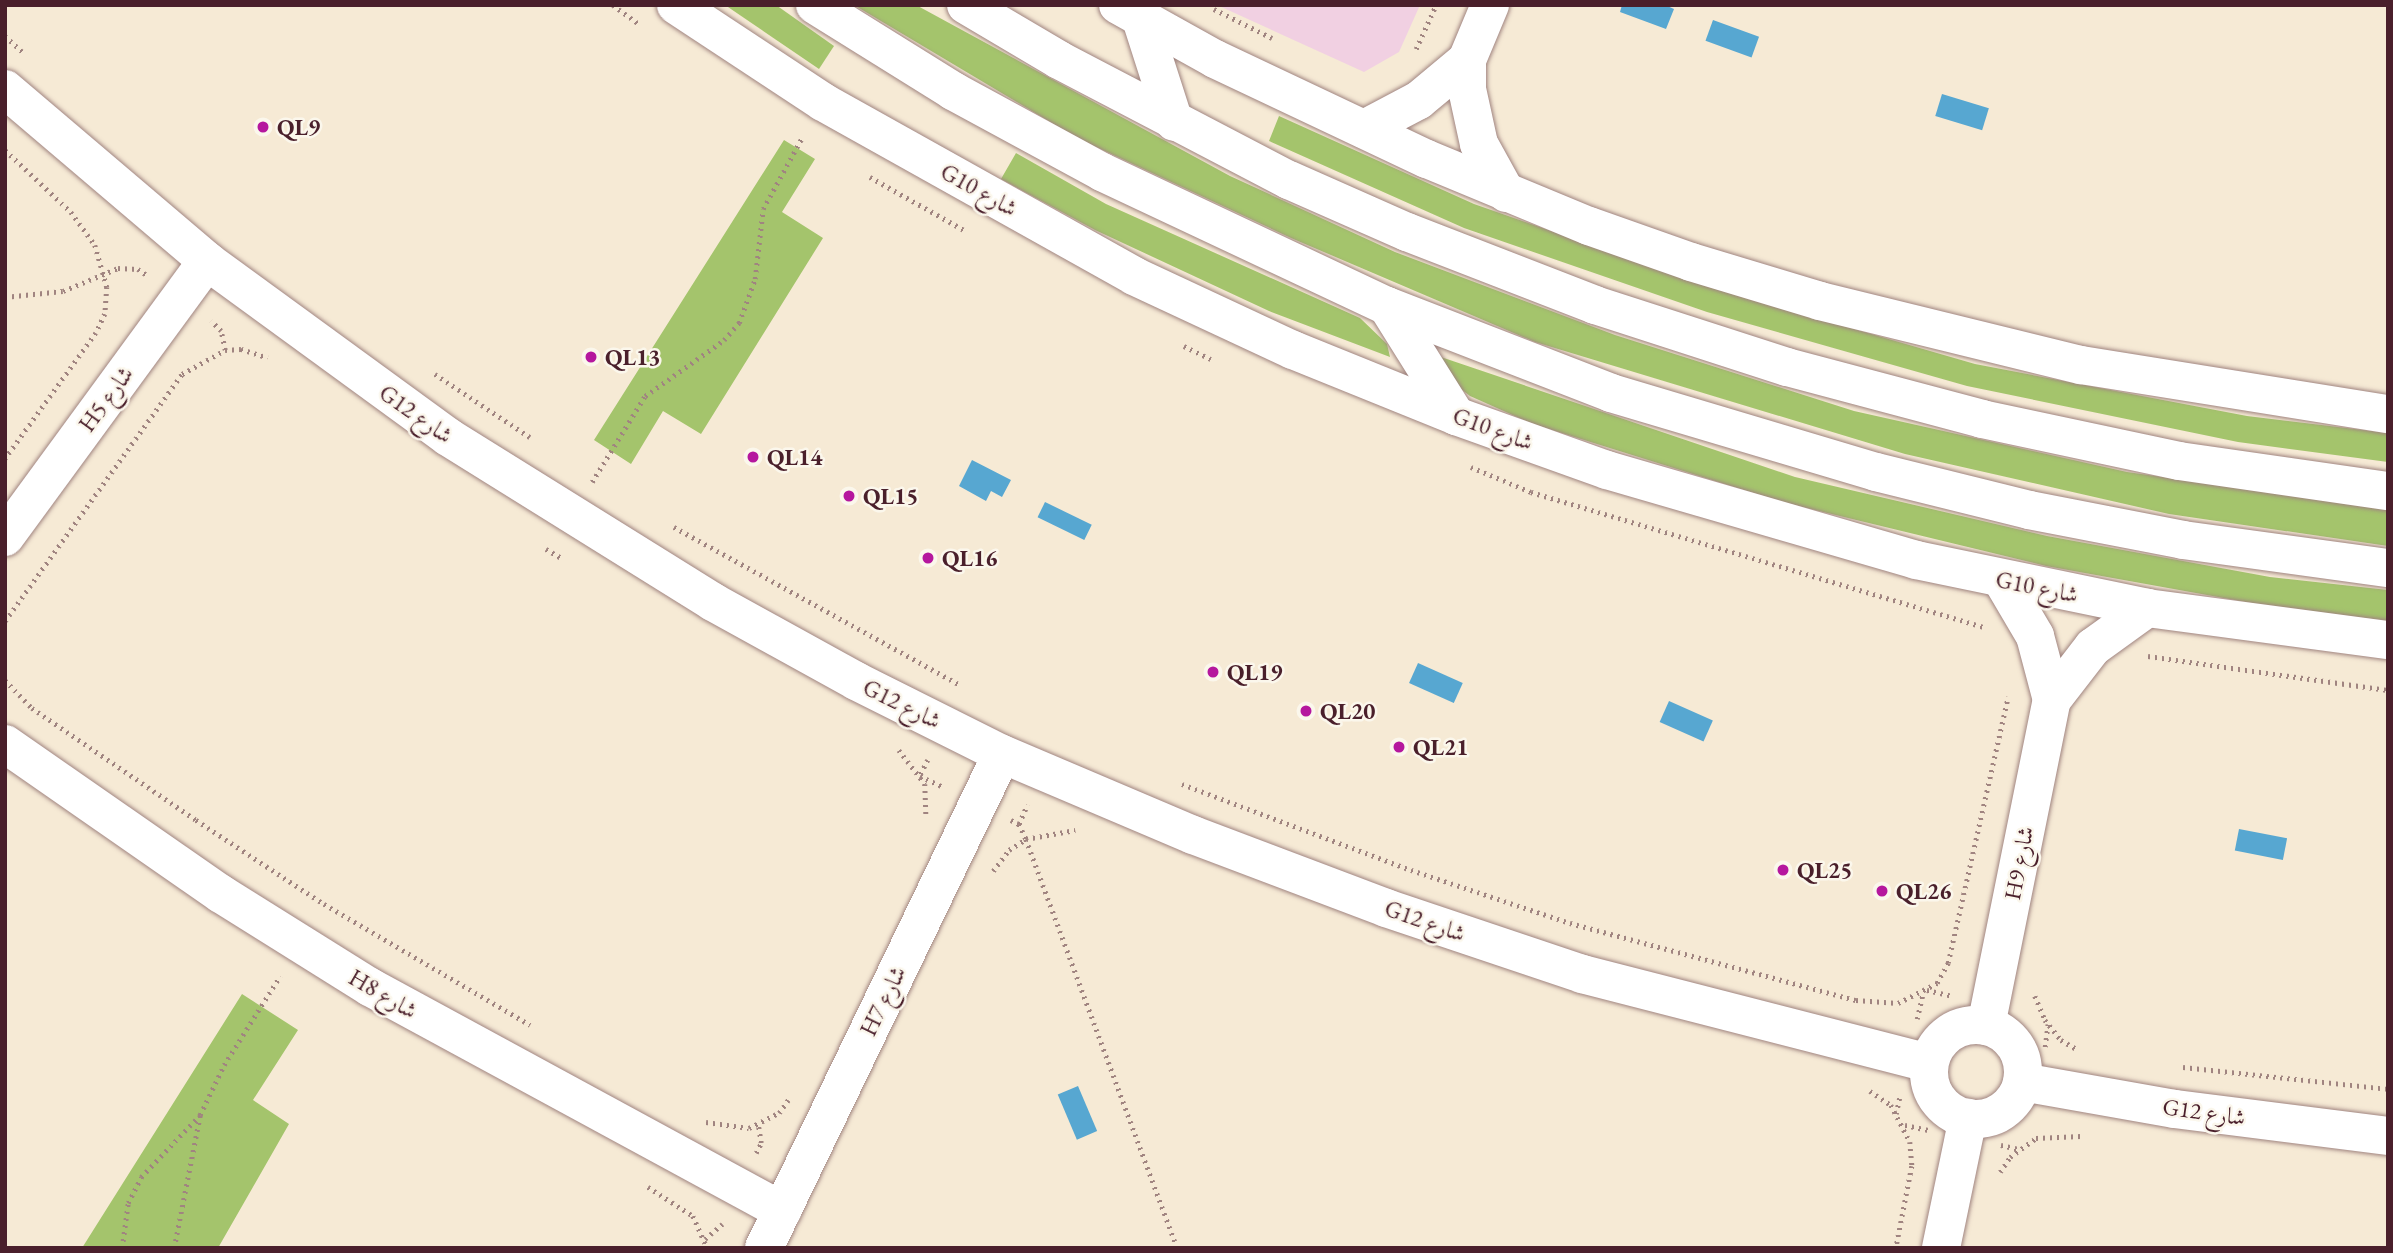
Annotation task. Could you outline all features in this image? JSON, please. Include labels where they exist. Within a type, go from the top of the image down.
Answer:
[{"type":"street","name":"G10 شارع","points":[[676,5],[823,103],[1134,276],[1293,350],[1456,416],[1761,518],[2001,580],[2147,608],[2388,640]]},
{"type":"street","points":[[815,5],[953,91],[1102,172],[1387,306],[1611,393],[1876,472],[2029,510],[2183,540],[2388,568]]},
{"type":"street","points":[[966,5],[1174,122],[1407,232],[1595,305],[1787,368],[1982,419],[2179,461],[2388,491]]},
{"type":"street","points":[[1490,5],[1467,60],[1471,116],[1491,169],[1506,193]]},
{"type":"street","points":[[1129,12],[1174,122]]},
{"type":"street","points":[[1129,12],[1364,129],[1506,193],[1691,262],[1950,335],[2193,386],[2388,414]]},
{"type":"street","points":[[1364,129],[1419,100],[1467,60]]},
{"type":"street","name":"G12 شارع","points":[[5,89],[207,261],[403,405],[573,517],[856,681],[1002,754],[1360,898],[1582,974],[1929,1063]]},
{"type":"street","name":"H5 شارع","points":[[5,537],[207,261]]},
{"type":"street","points":[[1387,306],[1456,416]]},
{"type":"street","name":"H9 شارع","points":[[2001,580],[2035,636],[2052,700]]},
{"type":"street","name":"H9 شارع","points":[[1986,1026],[2052,700],[2093,647],[2147,608]]},
{"type":"street","name":"H8 شارع","points":[[5,744],[299,945],[441,1028],[782,1211]]},
{"type":"street","name":"H7 شارع","points":[[764,1248],[1002,754]]},
{"type":"street","points":[[1986,1026],[2014,1044],[2023,1068],[2022,1082],[2007,1107],[1988,1117],[1968,1118],[1942,1104],[1929,1078],[1929,1063],[1943,1037],[1956,1028],[1986,1026]]},
{"type":"street","name":"G12 شارع","points":[[2022,1082],[2175,1109],[2388,1136]]},
{"type":"street","points":[[1941,1248],[1968,1118]]},
{"type":"path","points":[[1206,5],[1279,42]]},
{"type":"path","points":[[1412,55],[1436,5]]},
{"type":"path","points":[[5,36],[26,55]]},
{"type":"path","points":[[573,517],[645,396],[724,340],[739,323],[755,279],[763,209],[823,103]]},
{"type":"path","points":[[5,150],[71,212],[94,245],[105,274],[105,314],[96,333],[5,459]]},
{"type":"path","points":[[5,298],[64,291],[118,268],[138,269],[216,324],[225,350]]},
{"type":"path","points":[[5,621],[182,374],[225,350],[260,353],[276,363]]},
{"type":"path","points":[[424,367],[537,442]]},
{"type":"path","points":[[582,472],[605,486]]},
{"type":"path","points":[[661,519],[963,686]]},
{"type":"path","points":[[542,546],[565,560]]},
{"type":"path","points":[[2145,656],[2388,690]]},
{"type":"path","points":[[5,680],[32,708],[324,904],[533,1027]]},
{"type":"path","points":[[887,742],[915,766],[925,784],[928,801],[921,828]]},
{"type":"path","points":[[1174,780],[1411,870],[1570,923],[1856,1000],[1898,1003],[1926,990]]},
{"type":"path","points":[[1019,824],[1177,1248]]},
{"type":"path","points":[[174,1248],[200,1115],[224,1065],[324,904]]},
{"type":"path","points":[[2045,1020],[2061,1040],[2084,1053]]},
{"type":"path","points":[[2169,1065],[2388,1089]]},
{"type":"path","points":[[697,1119],[725,1128],[749,1128],[779,1113],[793,1089]]},
{"type":"path","points":[[122,1248],[128,1203],[141,1177],[200,1115]]},
{"type":"path","points":[[1896,1248],[1912,1166],[1905,1125]]},
{"type":"shaded area","points":[[1217,5],[1420,5],[1399,52],[1364,72]]},
{"type":"green space","points":[[725,5],[776,5],[834,46],[819,69]]},
{"type":"green space","points":[[854,5],[916,5],[1230,176],[1395,252],[1615,335],[1854,411],[2127,472],[2388,509],[2388,546],[2169,514],[1905,454],[1535,342],[1291,238],[1077,138]]},
{"type":"green space","points":[[1279,116],[1474,204],[1716,289],[1975,364],[2247,416],[2388,433],[2388,462],[2238,442],[1967,386],[1707,312],[1464,228],[1269,141]]},
{"type":"green space","points":[[784,140],[815,159],[782,212],[823,238],[701,434],[663,411],[631,464],[594,440]]},
{"type":"green space","points":[[1016,153],[1106,204],[1360,318],[1387,344],[1390,357],[1269,311],[1095,230],[1001,179]]},
{"type":"green space","points":[[1435,355],[1795,477],[2047,536],[2270,577],[2388,590],[2388,621],[2268,606],[2046,566],[1782,502],[1533,424],[1470,396],[1447,378]]},
{"type":"green space","points":[[242,994],[298,1030],[253,1100],[289,1124],[218,1248],[82,1248]]},
{"type":"water","points":[[1622,5],[1665,5],[1674,9],[1666,29],[1620,12]]},
{"type":"water","points":[[1713,20],[1759,37],[1752,57],[1705,41]]},
{"type":"water","points":[[1942,94],[1989,108],[1982,130],[1935,116]]},
{"type":"water","points":[[972,460],[1011,480],[1002,497],[991,491],[986,501],[959,486]]},
{"type":"water","points":[[1045,502],[1092,525],[1084,540],[1038,517]]},
{"type":"water","points":[[1418,663],[1463,683],[1454,703],[1409,683]]},
{"type":"water","points":[[1669,701],[1713,721],[1703,742],[1660,722]]},
{"type":"water","points":[[2239,829],[2287,838],[2283,860],[2235,851]]},
{"type":"water","points":[[1078,1086],[1097,1131],[1077,1140],[1058,1095]]},
{"type":"place","name":"QL9","points":[[263,127]]},
{"type":"place","name":"QL13","points":[[591,357]]},
{"type":"place","name":"QL14","points":[[753,457]]},
{"type":"place","name":"QL15","points":[[849,496]]},
{"type":"place","name":"QL16","points":[[928,558]]},
{"type":"place","name":"QL19","points":[[1213,672]]},
{"type":"place","name":"QL20","points":[[1306,711]]},
{"type":"place","name":"QL21","points":[[1399,747]]},
{"type":"place","name":"QL25","points":[[1783,870]]},
{"type":"place","name":"QL26","points":[[1882,891]]}]
